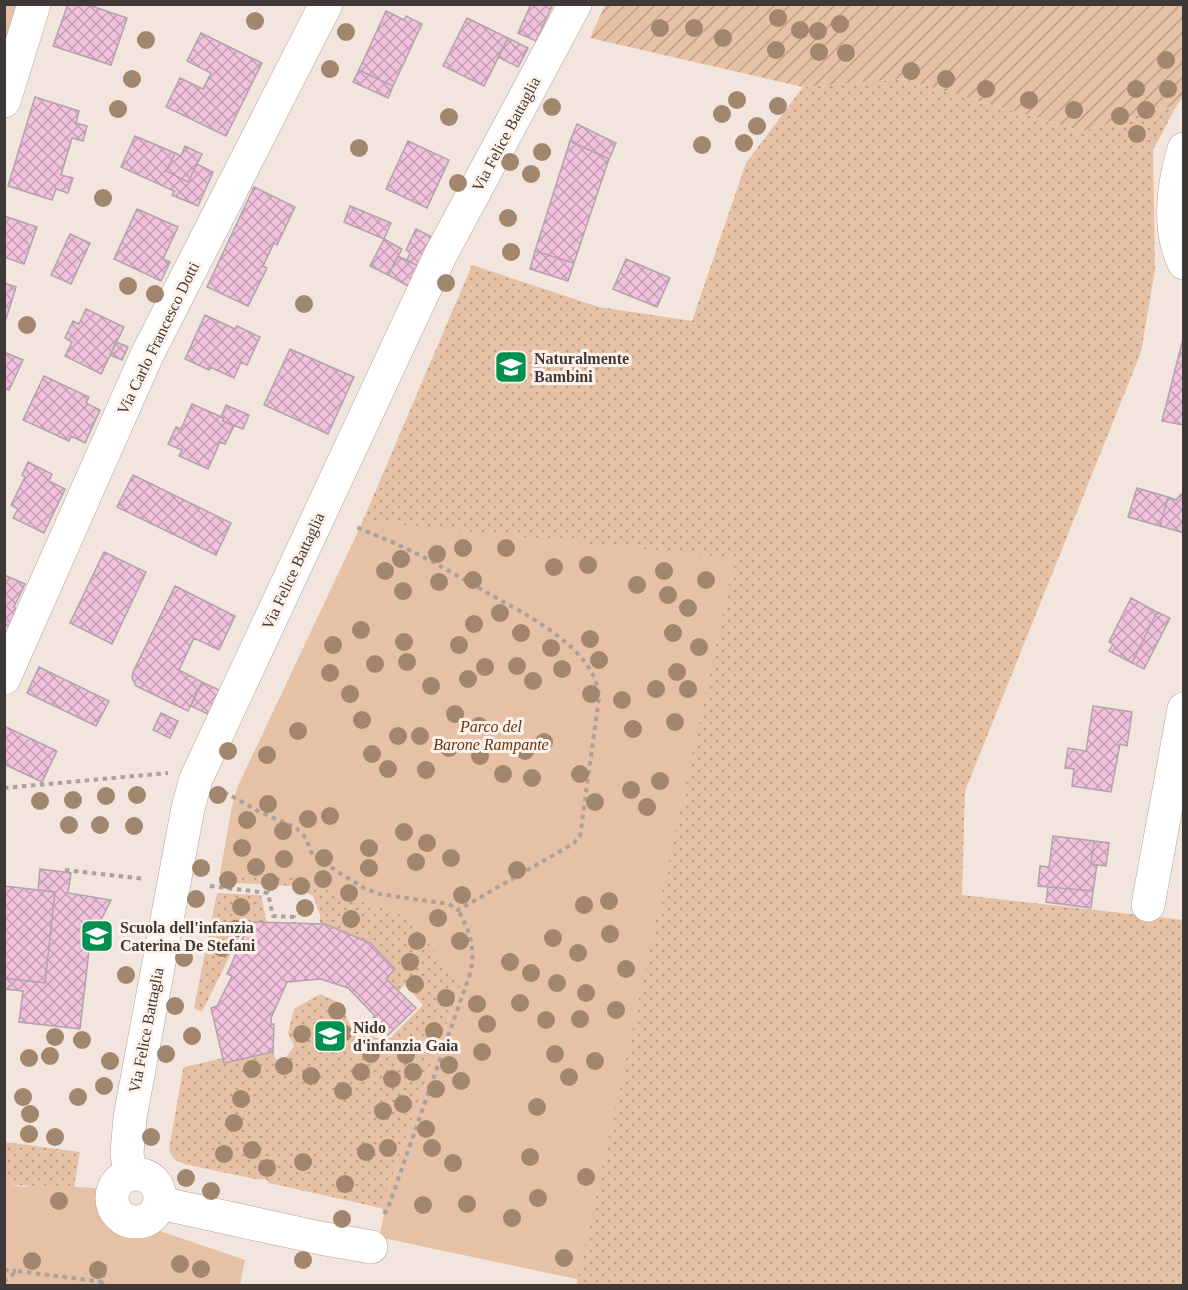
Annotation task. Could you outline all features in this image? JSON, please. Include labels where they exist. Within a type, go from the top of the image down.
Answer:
[{"type":"street","points":[[4,101],[34,4]]},
{"type":"street","name":"Via Carlo Francesco Dotti","points":[[4,678],[147,355],[326,4]]},
{"type":"street","name":"Via Felice Battaglia","points":[[371,1247],[160,1203],[158,1187],[153,1180],[146,1176],[130,1175],[127,1153],[130,1117],[188,808],[196,779],[440,256],[575,4]]},
{"type":"street","points":[[1184,149],[1176,187],[1173,234],[1184,263]]},
{"type":"street","points":[[1148,905],[1184,709]]},
{"type":"path","points":[[354,526],[406,548],[534,621],[572,648],[598,683],[599,698],[580,836],[574,843],[458,910]]},
{"type":"path","points":[[4,788],[171,772]]},
{"type":"path","points":[[219,789],[260,812],[296,827],[306,838],[316,858],[364,888],[379,894],[449,904],[458,910],[468,928],[472,939],[471,971],[392,1197],[384,1214]]},
{"type":"path","points":[[65,870],[150,879]]},
{"type":"path","points":[[210,886],[268,893],[273,916],[294,916],[294,923]]},
{"type":"path","points":[[4,1282],[17,1271],[103,1284],[105,1261]]},
{"type":"path","points":[[4,1270],[16,1271]]},
{"type":"green space","points":[[4,5],[16,5],[5,43]]},
{"type":"green space","points":[[605,5],[1183,5],[1183,96],[1177,105],[1082,131],[903,79],[803,87],[590,38]]},
{"type":"green space","points":[[903,79],[1082,131],[1177,105],[1153,150],[1155,270],[1141,352],[965,791],[962,895],[1183,920],[1183,1285],[577,1285],[577,1279],[379,1237],[469,986],[361,525],[472,265],[599,307],[692,321],[746,163],[803,87]]},
{"type":"green space","name":"Parco del Barone Rampante","points":[[363,521],[735,558],[578,1279],[379,1237],[384,1215],[381,1207],[460,987],[458,980],[407,917],[279,873],[220,874],[237,788]]},
{"type":"green space","name":"Nido d'infanzia Gaia","points":[[232,807],[384,898],[468,964],[381,1208],[269,1183],[266,1179],[255,1179],[184,1164],[174,1159],[169,1150],[185,1067],[223,1058],[224,1063],[273,1052],[276,1060],[286,1057],[294,1046],[288,1033],[294,1009],[320,994],[340,1003],[351,1027],[377,1038],[390,1038],[423,1005],[405,985],[398,991],[386,979],[395,969],[370,943],[320,924],[320,915],[313,896],[293,886],[219,882]]},
{"type":"green space","points":[[217,893],[261,895],[267,923],[247,921],[202,1012],[194,1008]]},
{"type":"green space","points":[[5,1142],[80,1152],[74,1187],[5,1184]]},
{"type":"green space","points":[[5,1184],[24,1187],[41,1185],[113,1189],[113,1205],[122,1218],[245,1260],[240,1285],[5,1285]]},
{"type":"building","points":[[68,4],[86,4],[127,18],[111,65],[53,46]]},
{"type":"building","points":[[531,4],[553,4],[536,41],[518,33]]},
{"type":"building","points":[[386,11],[404,20],[406,16],[422,24],[393,86],[359,70]]},
{"type":"building","points":[[467,18],[508,38],[484,86],[443,66]]},
{"type":"building","points":[[201,33],[262,63],[226,136],[166,107],[180,78],[203,89],[211,73],[187,61]]},
{"type":"building","points":[[508,38],[528,48],[518,67],[498,57]]},
{"type":"building","points":[[359,70],[393,86],[388,98],[353,82]]},
{"type":"building","points":[[35,97],[79,111],[76,123],[87,126],[83,141],[72,138],[61,175],[73,178],[68,193],[56,189],[52,200],[8,186]]},
{"type":"building","points":[[577,124],[616,143],[609,159],[570,141]]},
{"type":"building","points":[[135,136],[175,153],[166,171],[188,182],[197,164],[213,172],[198,206],[172,195],[174,191],[121,167]]},
{"type":"building","points":[[408,141],[449,160],[427,208],[386,189]]},
{"type":"building","points":[[570,141],[609,159],[574,263],[535,251]]},
{"type":"building","points":[[185,146],[202,154],[188,182],[166,171],[175,153],[181,156]]},
{"type":"building","points":[[254,187],[295,207],[277,245],[274,243],[263,266],[267,268],[248,306],[207,287]]},
{"type":"building","points":[[350,206],[391,223],[384,239],[344,222]]},
{"type":"building","points":[[137,209],[178,227],[163,259],[170,262],[161,281],[114,259]]},
{"type":"building","points":[[4,216],[37,227],[24,264],[4,257]]},
{"type":"building","points":[[416,229],[434,238],[419,267],[407,260],[410,253],[406,250]]},
{"type":"building","points":[[70,234],[90,243],[71,284],[51,275]]},
{"type":"building","points":[[384,239],[402,249],[388,275],[370,266]]},
{"type":"building","points":[[535,251],[574,263],[568,281],[530,269]]},
{"type":"building","points":[[398,256],[420,267],[410,287],[388,275]]},
{"type":"building","points":[[626,259],[670,278],[657,307],[613,289]]},
{"type":"building","points":[[4,283],[16,287],[6,319],[4,319]]},
{"type":"building","points":[[86,309],[124,327],[101,374],[65,356],[72,342],[65,338],[73,321],[79,324]]},
{"type":"building","points":[[205,315],[235,329],[237,326],[260,337],[247,365],[241,362],[234,378],[185,359]]},
{"type":"building","points":[[1184,335],[1184,425],[1162,421]]},
{"type":"building","points":[[116,342],[128,347],[122,360],[110,355]]},
{"type":"building","points":[[290,349],[354,377],[328,434],[264,405]]},
{"type":"building","points":[[4,352],[23,360],[9,390],[4,388]]},
{"type":"building","points":[[44,376],[89,397],[86,403],[100,410],[85,443],[71,436],[69,441],[23,420]]},
{"type":"building","points":[[192,404],[224,418],[223,421],[234,426],[225,444],[220,442],[208,469],[179,456],[182,450],[168,444],[176,427],[181,429]]},
{"type":"building","points":[[226,405],[249,415],[243,429],[223,421],[224,418],[221,417]]},
{"type":"building","points":[[28,462],[52,474],[49,481],[65,489],[44,533],[13,518],[18,509],[11,505],[25,477],[22,475]]},
{"type":"building","points":[[133,475],[231,523],[216,555],[117,507]]},
{"type":"building","points":[[1137,488],[1168,497],[1160,526],[1128,517]]},
{"type":"building","points":[[1181,494],[1184,497],[1184,533],[1160,526],[1168,497],[1176,500]]},
{"type":"building","points":[[104,552],[146,572],[112,644],[70,623]]},
{"type":"building","points":[[4,575],[25,584],[14,607],[17,610],[10,627],[4,624]]},
{"type":"building","points":[[175,586],[235,616],[219,650],[194,638],[179,670],[202,682],[188,711],[136,686],[132,678]]},
{"type":"building","points":[[1131,598],[1157,612],[1132,663],[1109,651],[1113,644],[1109,642]]},
{"type":"building","points":[[1157,612],[1170,618],[1144,669],[1132,663]]},
{"type":"building","points":[[39,667],[109,701],[96,726],[27,693]]},
{"type":"building","points":[[202,682],[221,691],[210,715],[191,706]]},
{"type":"building","points":[[1093,706],[1132,712],[1127,746],[1120,744],[1111,792],[1072,786],[1074,769],[1065,768],[1068,748],[1086,751]]},
{"type":"building","points":[[161,713],[178,721],[170,738],[153,730]]},
{"type":"building","points":[[4,726],[57,751],[42,782],[4,764]]},
{"type":"building","points":[[1053,836],[1094,841],[1091,864],[1097,865],[1093,891],[1038,886],[1040,866],[1049,867]]},
{"type":"building","points":[[1094,841],[1109,843],[1106,866],[1091,864]]},
{"type":"building","name":"Scuola dell'infanzia Caterina De Stefani","points":[[40,869],[71,873],[68,893],[111,900],[90,942],[80,1029],[19,1022],[23,991],[4,989],[4,978],[45,983],[55,892],[38,890]]},
{"type":"building","points":[[4,886],[55,892],[45,983],[4,978]]},
{"type":"building","points":[[1048,887],[1093,891],[1091,908],[1046,902]]},
{"type":"building","points":[[250,922],[325,924],[370,943],[395,969],[386,979],[416,1008],[388,1035],[373,1018],[375,1016],[348,988],[321,979],[287,982],[271,1018],[271,1024],[274,1024],[273,1052],[224,1063],[211,1008],[217,1006],[232,976],[227,974]]},
{"type":"place","name":"Naturalmente Bambini","points":[[511,367]]},
{"type":"place","name":"Scuola dell'infanzia Caterina De Stefani","points":[[97,936]]},
{"type":"place","name":"Nido d'infanzia Gaia","points":[[330,1036]]}]
